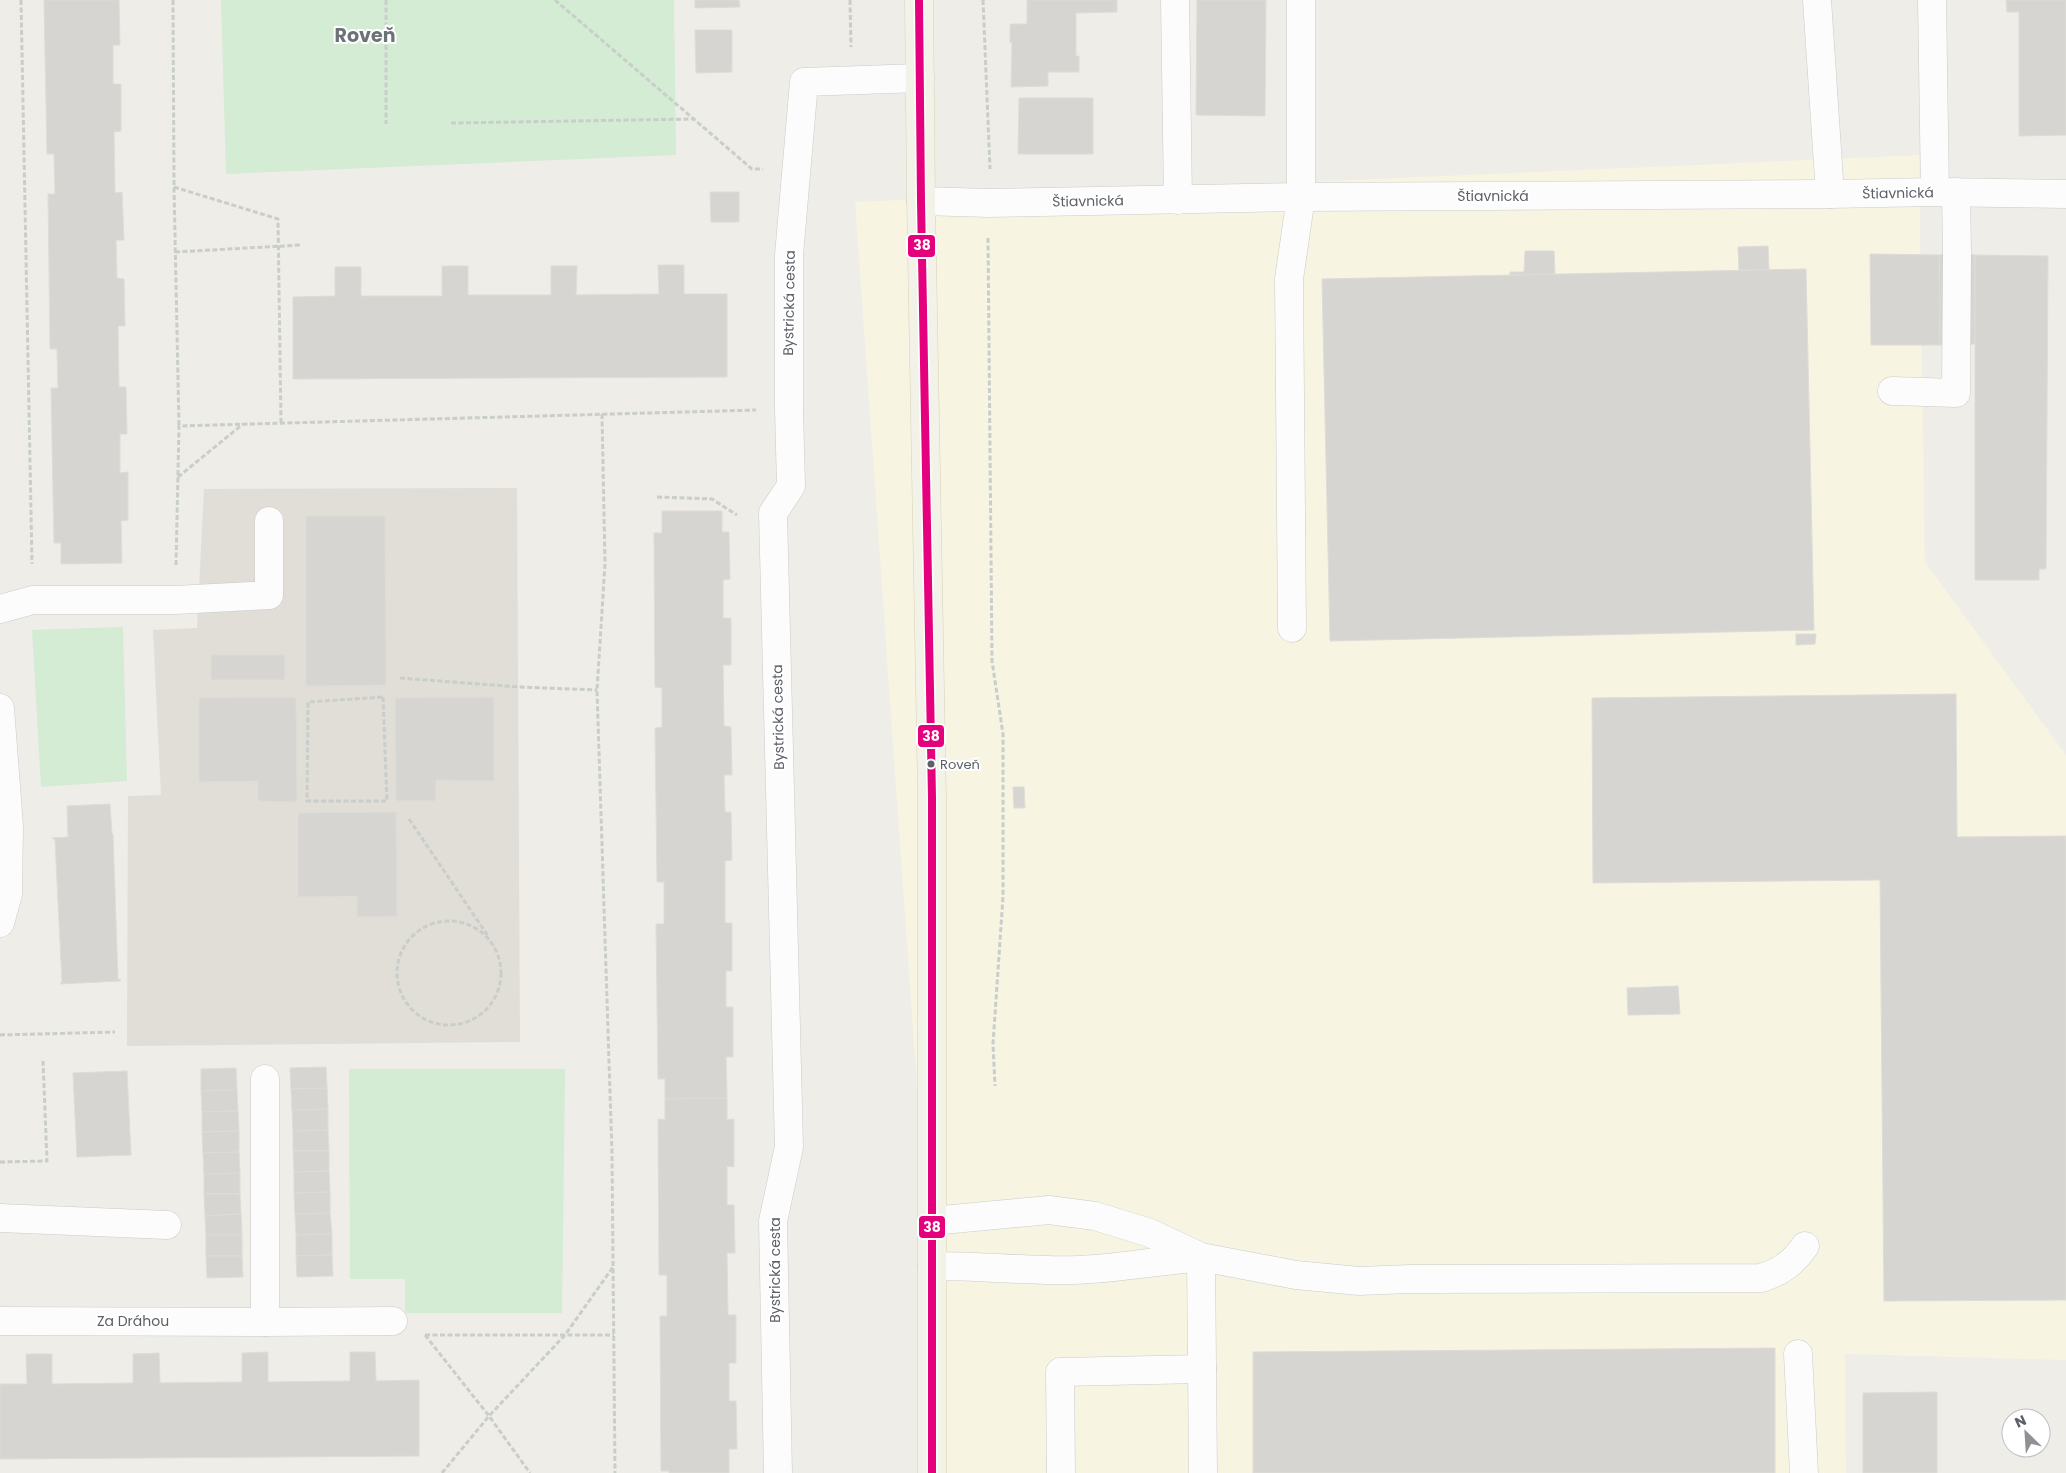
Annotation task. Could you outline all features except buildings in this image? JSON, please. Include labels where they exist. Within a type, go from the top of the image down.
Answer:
[{"type":"main road","points":[[919,0],[932,798],[932,1473]]},
{"type":"street","points":[[1175,0],[1178,200]]},
{"type":"street","points":[[1292,628],[1289,278],[1301,198],[1300,0]]},
{"type":"street","points":[[1817,0],[1830,194]]},
{"type":"street","points":[[1892,391],[1956,393],[1958,254],[1945,192],[1932,0]]},
{"type":"street","name":"Bystrická cesta","points":[[778,1473],[773,1221],[789,1147],[773,513],[791,486],[789,255],[804,82],[920,78]]},
{"type":"street","name":"Štiavnická","points":[[921,201],[989,202],[1945,192],[2066,194]]},
{"type":"street","points":[[0,609],[33,600],[175,600],[269,595],[269,521]]},
{"type":"street","points":[[0,708],[9,826],[8,894],[0,923]]},
{"type":"street","points":[[265,1079],[265,1322]]},
{"type":"street","points":[[932,1221],[1049,1210],[1095,1216],[1150,1233],[1200,1257],[1296,1275],[1359,1281],[1410,1279],[1761,1278],[1774,1274],[1793,1261],[1805,1246]]},
{"type":"street","points":[[0,1218],[168,1225]]},
{"type":"street","points":[[932,1266],[1048,1270],[1093,1269],[1200,1257]]},
{"type":"street","points":[[1200,1257],[1203,1473]]},
{"type":"street","name":"Za Dráhou","points":[[0,1321],[393,1322]]},
{"type":"street","points":[[1798,1354],[1804,1473]]},
{"type":"street","points":[[1061,1473],[1060,1372],[1202,1369]]},
{"type":"path","points":[[20,0],[33,600]]},
{"type":"path","points":[[173,0],[174,187],[179,426],[175,600]]},
{"type":"path","points":[[386,0],[386,124]]},
{"type":"path","points":[[555,0],[752,169],[796,172]]},
{"type":"path","points":[[850,0],[852,81]]},
{"type":"path","points":[[983,0],[990,176],[992,660],[1003,734],[1003,897],[993,1044],[995,1086]]},
{"type":"path","points":[[451,123],[695,119]]},
{"type":"path","points":[[174,187],[278,219],[281,423]]},
{"type":"path","points":[[175,252],[301,245]]},
{"type":"path","points":[[179,426],[789,409]]},
{"type":"path","points":[[602,414],[605,564],[597,690],[612,1154],[615,1473]]},
{"type":"path","points":[[178,477],[244,424]]},
{"type":"path","points":[[657,497],[712,499],[738,516]]},
{"type":"path","points":[[400,678],[519,687],[597,690]]},
{"type":"path","points":[[383,696],[386,801],[308,801],[308,702],[383,696]]},
{"type":"path","points":[[409,818],[490,939],[502,967],[498,997],[477,1019],[448,1026],[441,1024],[419,1017],[400,995],[396,965],[410,937],[435,922],[465,922],[490,939]]},
{"type":"path","points":[[0,1035],[115,1032]]},
{"type":"path","points":[[0,1162],[47,1161],[43,1061]]},
{"type":"path","points":[[442,1473],[489,1416],[565,1335],[613,1267]]},
{"type":"path","points":[[425,1335],[489,1416],[530,1473]]},
{"type":"shaded area","points":[[1919,155],[1925,562],[2066,755],[2066,1360],[1845,1354],[1846,1473],[944,1473],[855,202]]},
{"type":"shaded area","points":[[517,488],[520,1042],[127,1046],[128,796],[161,795],[153,630],[197,628],[204,489]]},
{"type":"green space","points":[[221,0],[674,0],[676,155],[226,174]]},
{"type":"green space","points":[[123,627],[127,781],[41,787],[32,630]]},
{"type":"green space","points":[[349,1069],[565,1069],[562,1313],[405,1313],[405,1279],[350,1279]]},
{"type":"transit line","name":"38","points":[[919,0],[932,798],[932,1473]]},
{"type":"place","name":"Roveň","points":[[931,764]]},
{"type":"district","name":"Roveň","points":[[365,35]]}]
